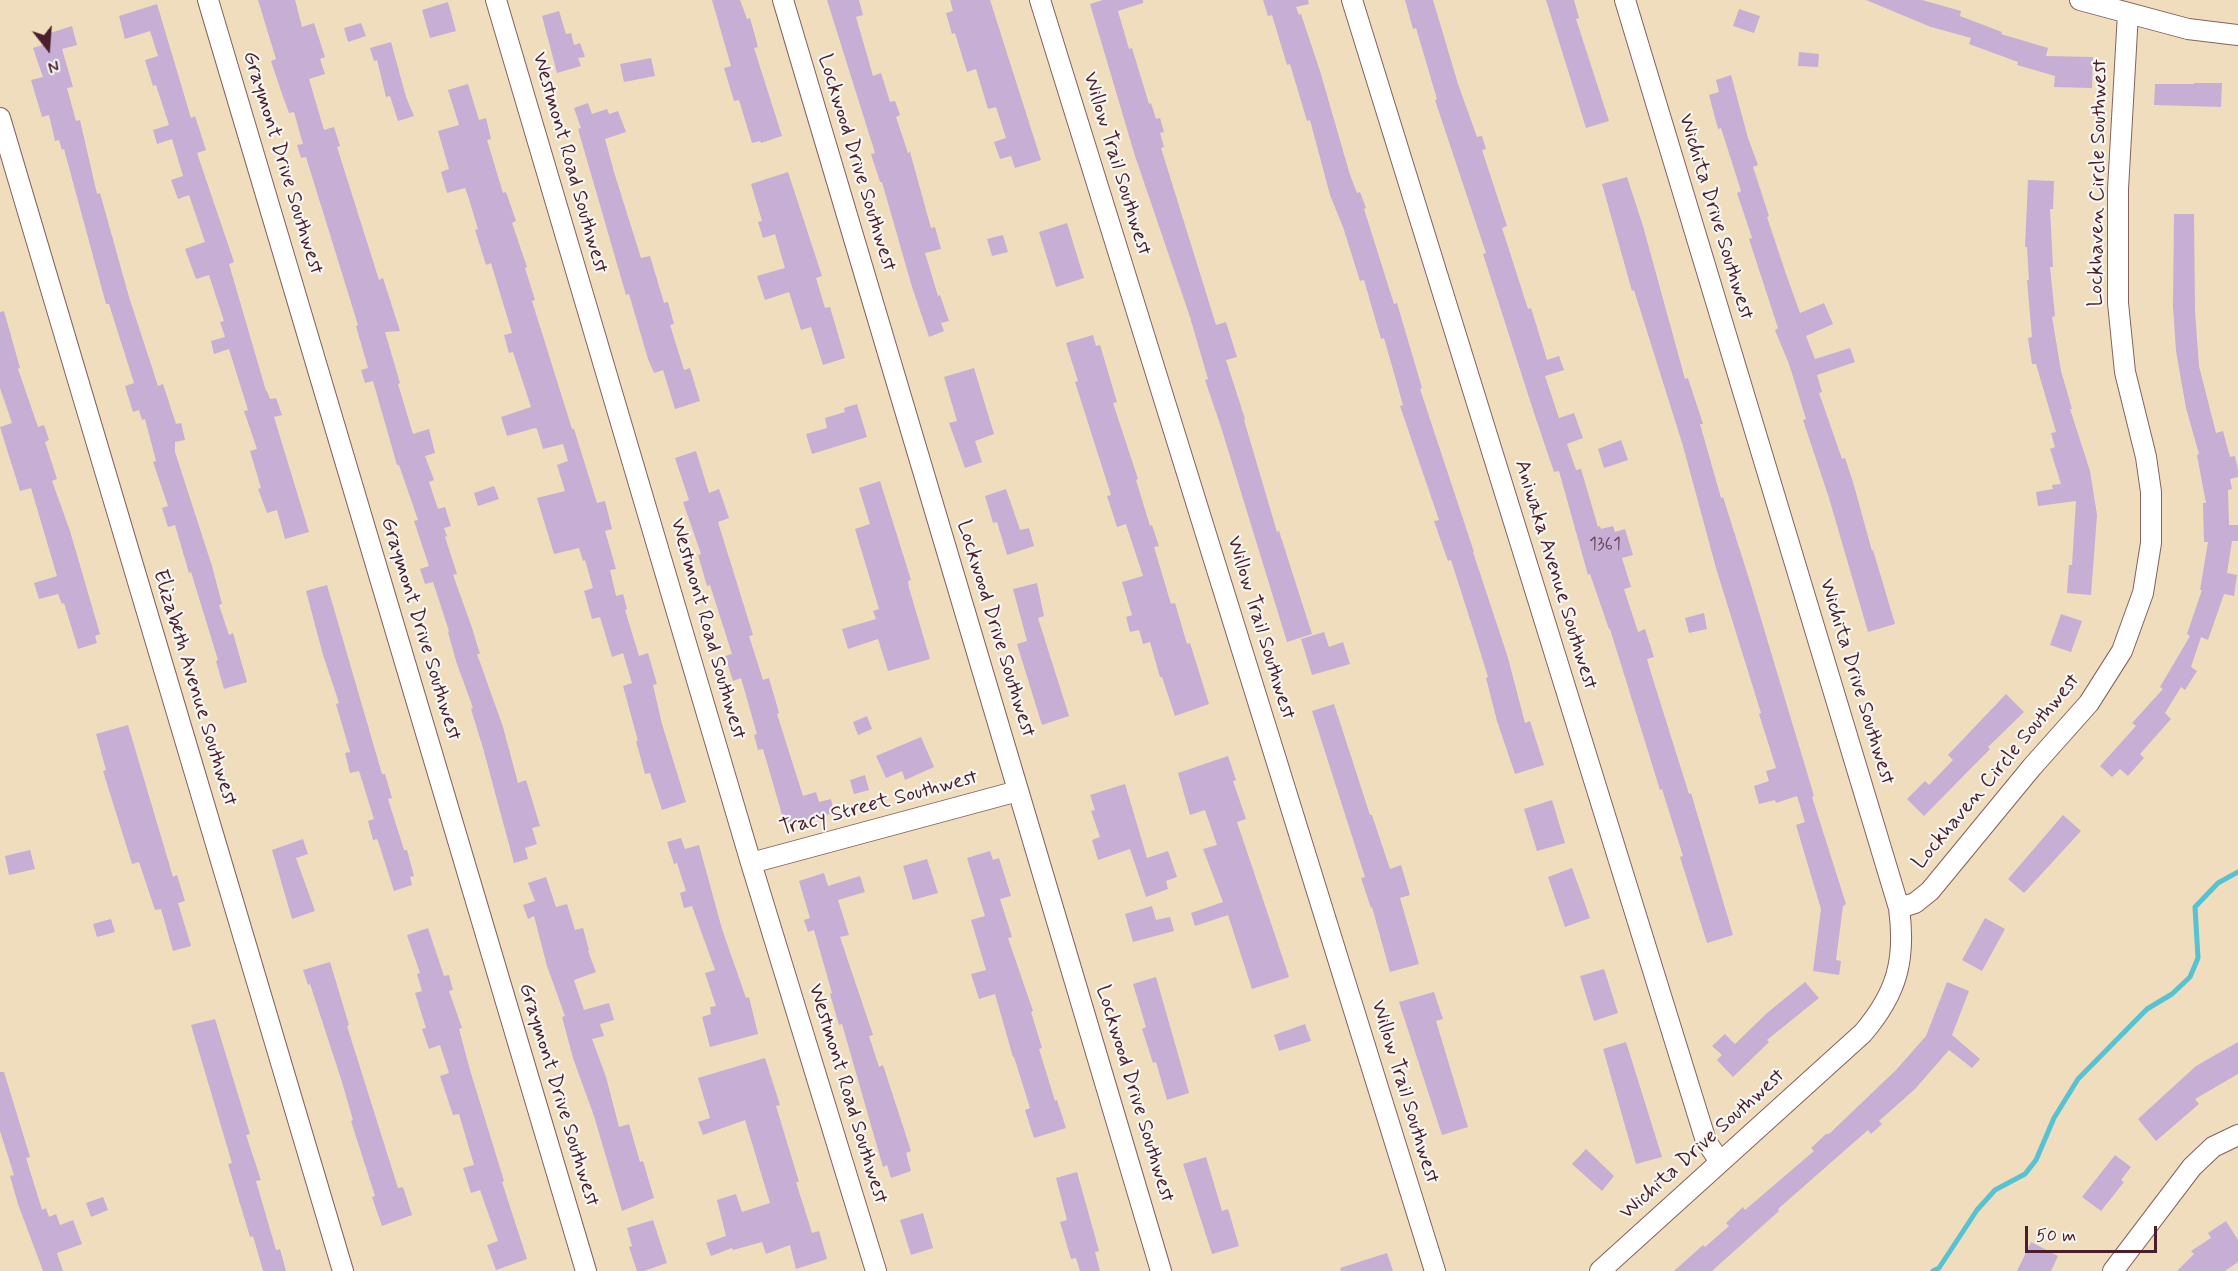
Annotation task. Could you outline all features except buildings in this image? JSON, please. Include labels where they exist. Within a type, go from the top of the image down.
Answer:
[{"type":"street","name":"Graymont Drive Southwest","points":[[208,0],[586,1271]]},
{"type":"street","name":"Westmont Road Southwest","points":[[496,0],[751,863],[876,1271]]},
{"type":"street","name":"Lockwood Drive Southwest","points":[[783,0],[1161,1271]]},
{"type":"street","name":"Willow Trail Southwest","points":[[1040,0],[1435,1271]]},
{"type":"street","name":"Aniwaka Avenue Southwest","points":[[1352,0],[1706,1141],[1720,1162]]},
{"type":"street","name":"Wichita Drive Southwest","points":[[1600,1271],[1863,1033],[1879,1015],[1893,989],[1901,964],[1903,935],[1899,908],[1625,0]]},
{"type":"street","points":[[2080,0],[2188,29],[2238,35]]},
{"type":"street","name":"Lockhaven Circle Southwest","points":[[1899,908],[1915,903],[1930,891],[2032,767],[2089,703],[2122,651],[2143,594],[2151,543],[2151,492],[2146,456],[2125,372],[2118,303],[2118,189],[2128,13]]},
{"type":"street","name":"Elizabeth Avenue Southwest","points":[[0,118],[343,1271]]},
{"type":"street","name":"Tracy Street Southwest","points":[[751,863],[1018,792]]},
{"type":"street","points":[[2113,1271],[2192,1167],[2213,1147],[2238,1135]]},
{"type":"waterway","points":[[1933,1271],[1939,1268],[1977,1210],[1995,1190],[2025,1174],[2036,1160],[2054,1118],[2078,1079],[2147,1009],[2172,994],[2190,977],[2198,958],[2195,907],[2218,883],[2238,872]]}]
